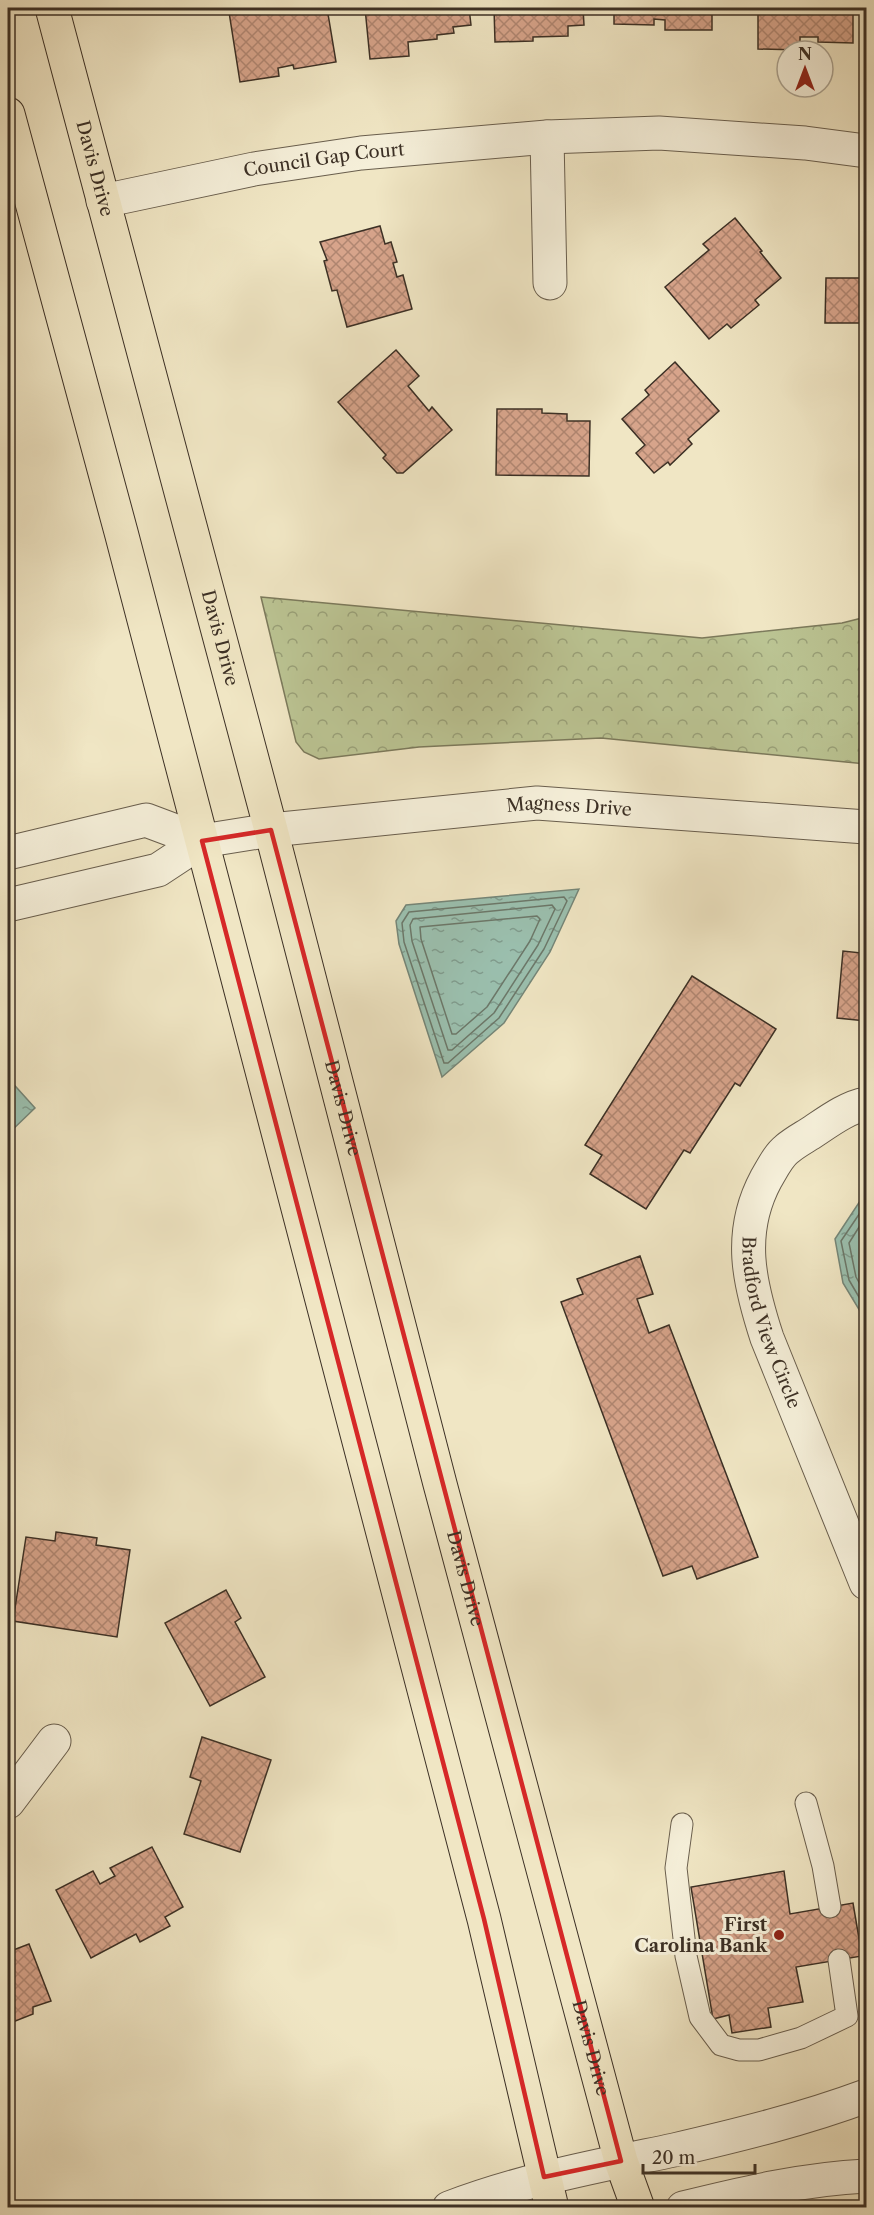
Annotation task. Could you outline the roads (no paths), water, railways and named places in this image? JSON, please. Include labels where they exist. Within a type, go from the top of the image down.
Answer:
[{"type":"main road","name":"Davis Drive","points":[[52,8],[271,830],[440,1484],[621,2161],[638,2208]]},
{"type":"main road","points":[[8,114],[121,532],[484,1919],[548,2192]]},
{"type":"street","name":"Council Gap Court","points":[[103,201],[254,169],[340,156],[547,137],[659,133],[805,143],[867,151]]},
{"type":"street","points":[[547,137],[550,283]]},
{"type":"street","name":"Magness Drive","points":[[202,841],[271,830],[537,803],[867,827]]},
{"type":"street","points":[[8,853],[146,820],[202,841]]},
{"type":"street","points":[[8,905],[158,870],[202,841]]},
{"type":"street","name":"Bradford View Circle","points":[[867,1104],[829,1120],[786,1149],[759,1193],[748,1227],[748,1261],[754,1298],[767,1338],[867,1582]]},
{"type":"street","points":[[8,1803],[54,1741]]},
{"type":"street","points":[[449,2208],[486,2194],[548,2192],[621,2161],[767,2127],[867,2096]]},
{"type":"street","points":[[683,2208],[781,2186],[835,2177],[867,2176]]},
{"type":"lane","points":[[806,1803],[823,1866],[830,1907]]},
{"type":"lane","points":[[682,1824],[676,1868],[686,1956],[700,2017],[721,2045],[739,2050],[759,2050],[801,2038],[847,2016],[839,1960]]},
{"type":"water","points":[[579,889],[550,952],[504,1023],[442,1077],[399,944],[396,921],[406,905]]},
{"type":"water","points":[[8,1078],[35,1108],[8,1134]]},
{"type":"water","points":[[866,1197],[866,1321],[843,1283],[835,1239],[860,1201]]},
{"type":"place","name":"First Carolina Bank","points":[[779,1935]]}]
